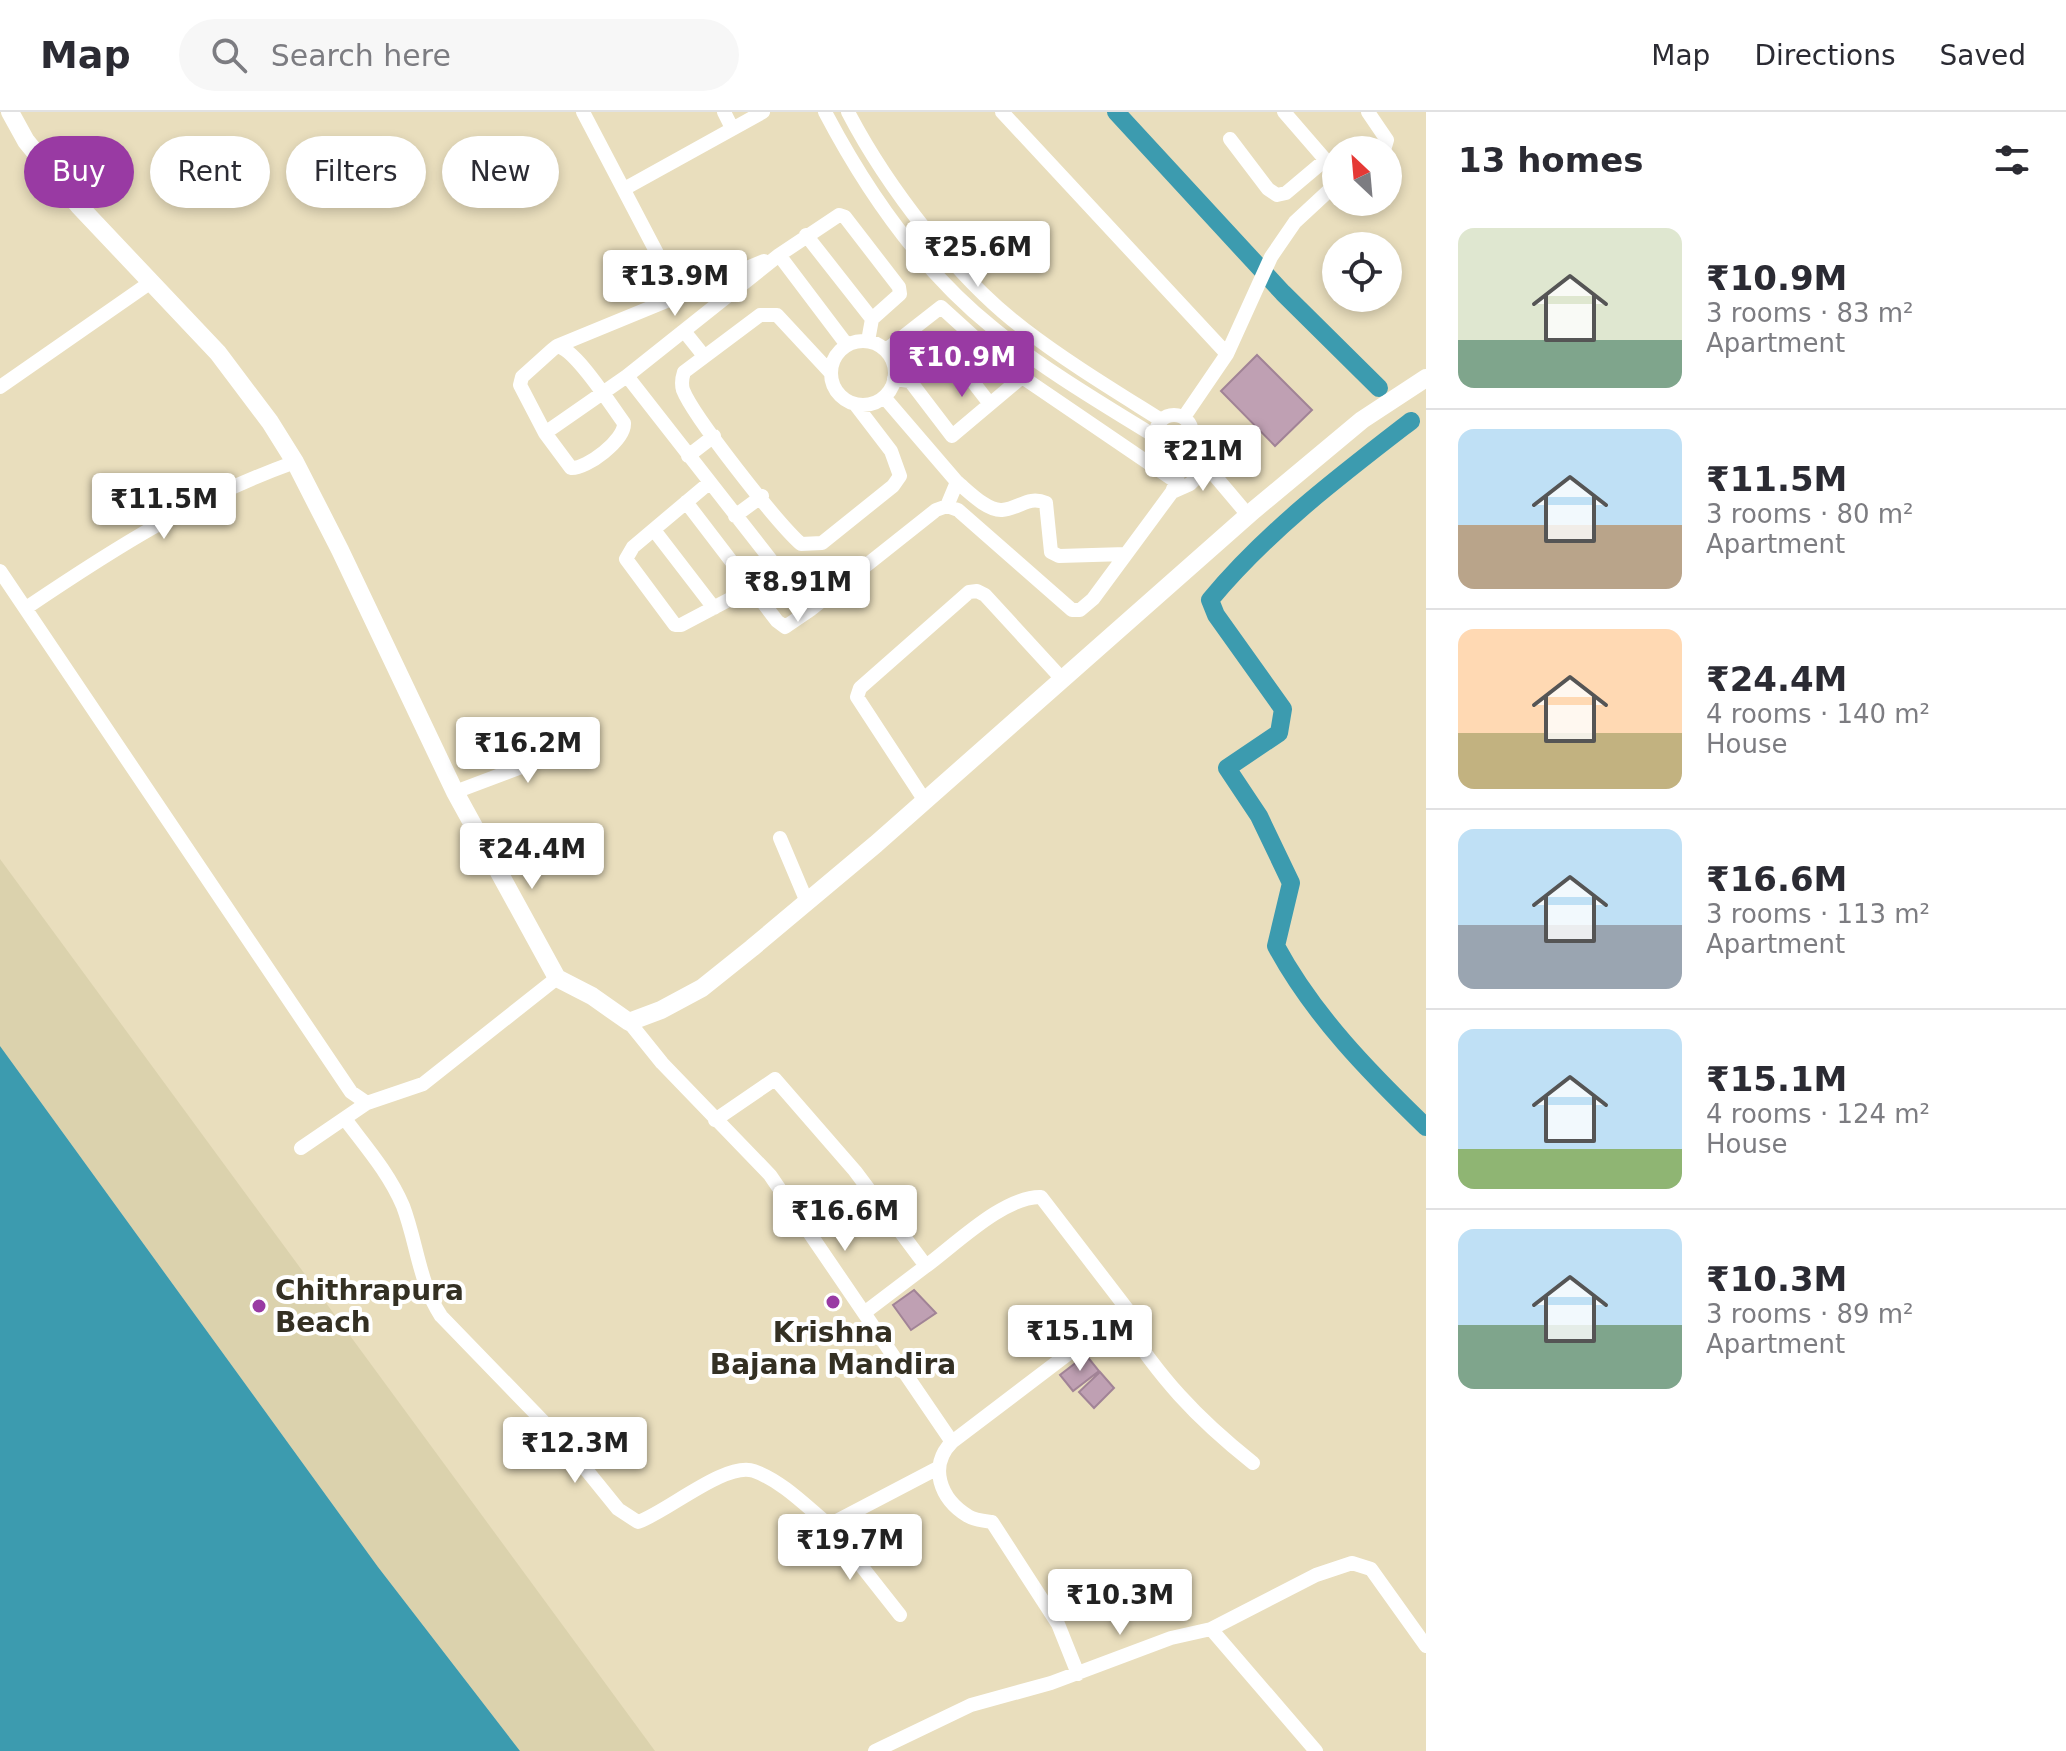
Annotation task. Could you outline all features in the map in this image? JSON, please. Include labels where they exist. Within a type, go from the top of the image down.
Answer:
[{"type":"street","points":[[10,112],[26,141],[79,206],[218,353],[295,462],[455,792],[557,978],[592,996],[629,1022],[715,1120],[770,1175],[952,1442]]},
{"type":"street","points":[[583,112],[659,257]]},
{"type":"street","points":[[724,112],[732,128]]},
{"type":"street","points":[[624,189],[763,112]]},
{"type":"street","points":[[825,112],[866,186],[956,295],[1027,353],[1156,437],[1162,447],[1198,456]]},
{"type":"street","points":[[848,112],[910,209],[972,280],[1022,328],[1161,420]]},
{"type":"street","points":[[1002,112],[1227,354]]},
{"type":"street","points":[[1284,112],[1322,159]]},
{"type":"street","points":[[1368,112],[1384,136]]},
{"type":"street","points":[[1230,139],[1268,189],[1277,195],[1286,193],[1322,163]]},
{"type":"street","points":[[1184,417],[1227,354],[1271,257],[1295,222],[1322,197]]},
{"type":"street","points":[[545,433],[627,376],[832,216],[845,217],[895,279],[900,294],[872,319],[868,341]]},
{"type":"street","points":[[806,235],[872,319]]},
{"type":"street","points":[[779,255],[847,345]]},
{"type":"street","points":[[557,346],[569,351],[624,423],[624,432],[585,464],[571,468],[545,433],[520,385],[522,377],[557,346],[779,255]]},
{"type":"street","points":[[886,350],[972,280]]},
{"type":"street","points":[[0,387],[151,282]]},
{"type":"street","points":[[941,307],[1022,377],[1173,486]]},
{"type":"street","points":[[768,313],[777,315],[830,372],[837,392],[855,404],[899,467],[900,476],[893,486],[832,536],[809,546],[793,537],[714,436],[684,392],[681,381],[684,372],[704,356],[760,315],[768,313]]},
{"type":"street","points":[[684,331],[704,356]]},
{"type":"street","points":[[830,372],[833,361],[847,345],[868,341],[886,350],[892,359],[894,379],[884,397],[866,405],[855,404]]},
{"type":"street","points":[[894,379],[910,381],[945,355],[952,355],[990,404]]},
{"type":"street","points":[[627,376],[810,610]]},
{"type":"street","points":[[932,454],[1022,377]]},
{"type":"street","points":[[629,1022],[661,1010],[702,988],[925,801],[1248,515],[1362,420],[1426,378]]},
{"type":"street","points":[[910,381],[952,436]]},
{"type":"street","points":[[884,397],[957,482],[993,508],[1002,510],[1030,499],[1046,503],[1051,552],[1059,556],[1126,554]]},
{"type":"street","points":[[1156,437],[1161,420],[1172,415],[1184,417],[1192,427],[1198,456],[1248,515]]},
{"type":"street","points":[[688,456],[714,436]]},
{"type":"street","points":[[686,502],[751,588],[785,627],[936,510],[947,506],[958,510],[1072,610],[1089,604],[1173,486],[1179,472],[1198,456]]},
{"type":"street","points":[[26,608],[124,542],[191,504],[295,462]]},
{"type":"street","points":[[947,506],[957,482]]},
{"type":"street","points":[[709,483],[633,547],[626,559],[670,621],[681,625],[751,588]]},
{"type":"street","points":[[735,516],[762,496]]},
{"type":"street","points":[[654,530],[714,608]]},
{"type":"street","points":[[0,571],[351,1092],[367,1103]]},
{"type":"street","points":[[925,801],[857,697],[860,688],[969,592],[977,591],[985,595],[1063,680]]},
{"type":"street","points":[[455,792],[588,742]]},
{"type":"street","points":[[780,838],[807,902]]},
{"type":"street","points":[[301,1148],[367,1103],[423,1084],[557,978]]},
{"type":"street","points":[[715,1120],[775,1079],[855,1171],[926,1266]]},
{"type":"street","points":[[345,1119],[390,1178],[411,1228],[429,1297],[441,1316],[567,1446],[618,1509],[638,1522],[655,1516],[724,1474],[751,1469],[783,1487],[829,1525],[900,1615]]},
{"type":"street","points":[[864,1313],[1010,1203],[1028,1197],[1041,1197],[1127,1309],[952,1442],[942,1452],[936,1469],[947,1495],[969,1517],[992,1522],[1058,1624],[1078,1674]]},
{"type":"street","points":[[1119,1315],[1154,1368],[1201,1421],[1253,1463]]},
{"type":"street","points":[[829,1525],[936,1469]]},
{"type":"street","points":[[875,1751],[971,1705],[1078,1674],[1171,1638],[1211,1629],[1316,1575],[1352,1563],[1371,1569],[1426,1646]]},
{"type":"street","points":[[1211,1629],[1316,1751]]},
{"type":"sand","name":"Chithrapura Beach","points":[[0,859],[655,1751],[520,1751],[378,1567],[0,1046]]},
{"type":"water","points":[[0,1046],[378,1567],[520,1751],[0,1751]]},
{"type":"building","points":[[1257,355],[1312,410],[1275,446],[1221,391]]},
{"type":"building","points":[[914,1290],[936,1313],[911,1330],[893,1305]]},
{"type":"building","points":[[1086,1355],[1099,1371],[1073,1391],[1060,1375]]},
{"type":"building","points":[[1100,1372],[1114,1388],[1094,1408],[1079,1392]]},
{"type":"waterway","points":[[1116,112],[1283,293],[1379,388]]},
{"type":"waterway","points":[[1411,421],[1280,527],[1210,600],[1216,615],[1283,709],[1279,733],[1227,768],[1259,816],[1291,883],[1276,946],[1325,1019],[1426,1127]]},
{"type":"place","name":"Krishna Bajana Mandira","points":[[833,1302]]},
{"type":"place","name":"Chithrapura Beach","points":[[259,1306]]}]
